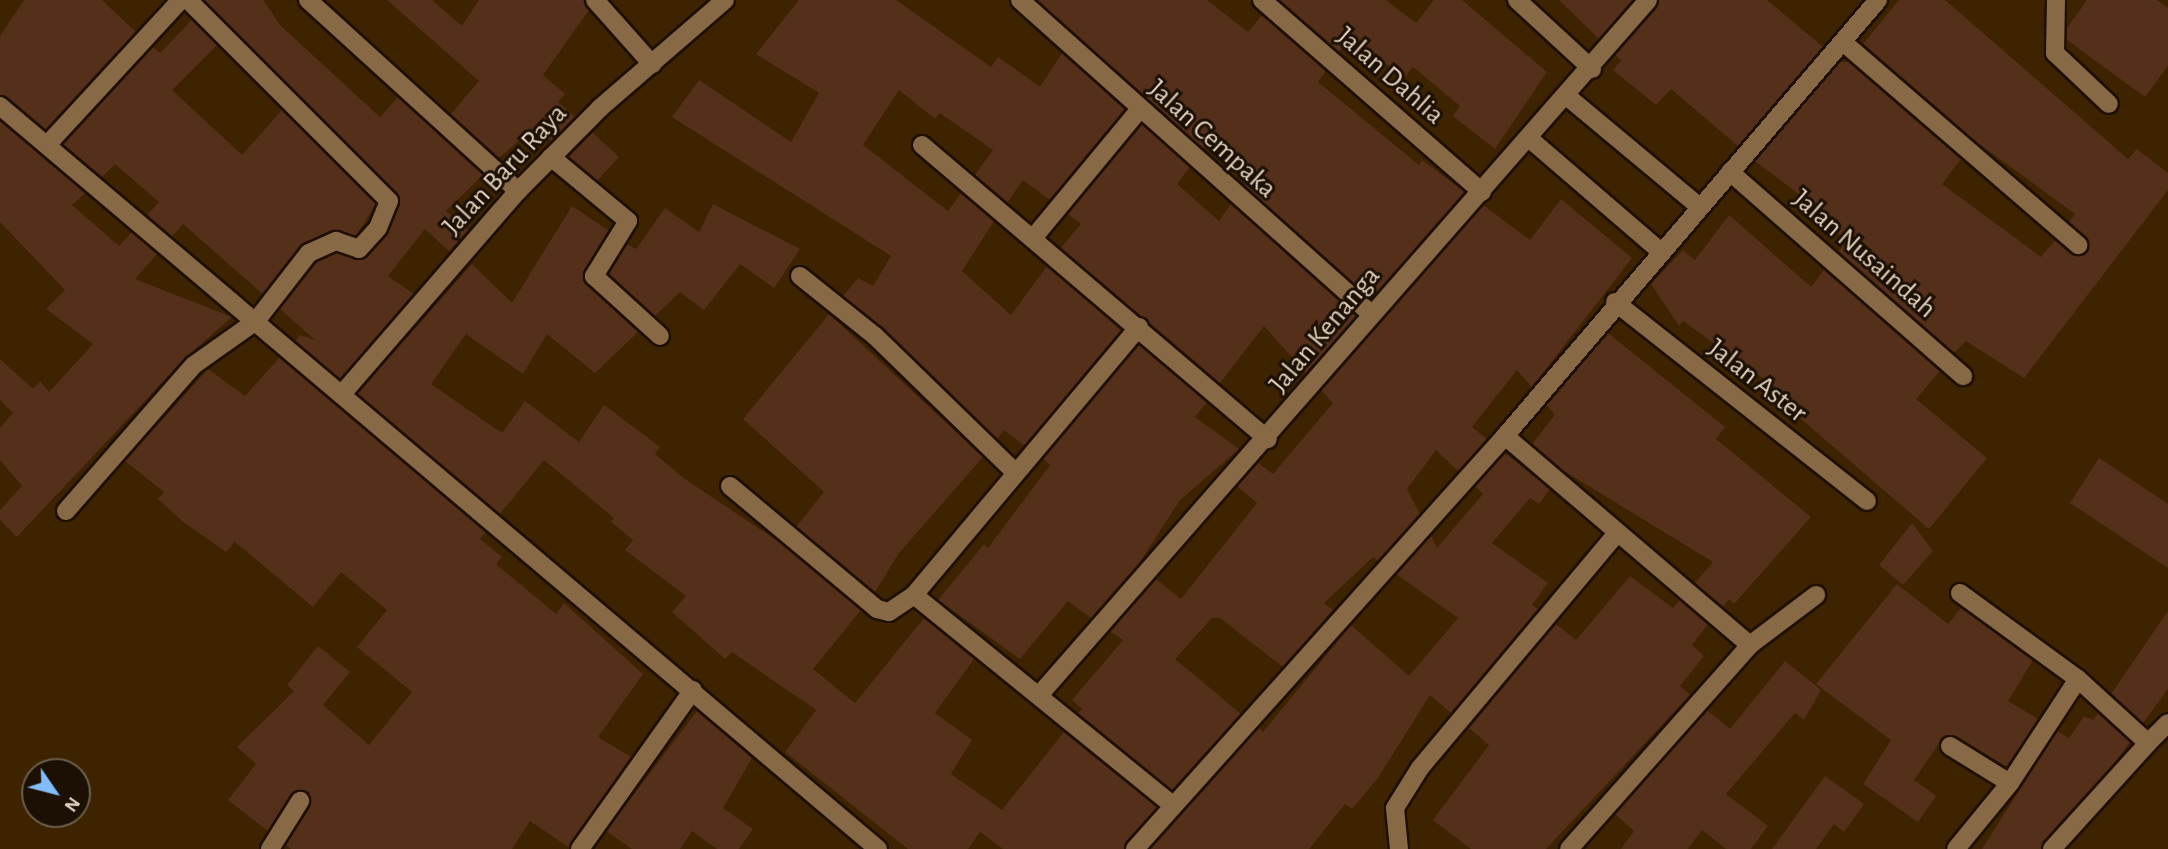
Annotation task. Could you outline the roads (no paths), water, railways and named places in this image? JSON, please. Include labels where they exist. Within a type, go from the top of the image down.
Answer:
[{"type":"street","points":[[47,145],[181,0]]},
{"type":"street","points":[[66,511],[188,372],[256,321],[309,253],[336,241],[359,249],[378,228],[389,201],[188,0]]},
{"type":"street","points":[[308,0],[518,191]]},
{"type":"street","points":[[594,0],[652,64]]},
{"type":"street","name":"Jalan Baru Raya","points":[[342,394],[518,191],[551,157],[725,0]]},
{"type":"street","name":"Jalan Cempaka","points":[[1020,0],[1139,110],[1371,314]]},
{"type":"street","name":"Jalan Dahlia","points":[[1262,0],[1482,192]]},
{"type":"street","points":[[1517,0],[1592,69]]},
{"type":"street","name":"Jalan Kenanga","points":[[1041,693],[1268,439],[1371,314],[1569,98],[1648,0]]},
{"type":"street","points":[[1135,849],[1505,436],[1659,250],[1700,207],[1878,0]]},
{"type":"street","points":[[2056,0],[2055,53],[2109,104]]},
{"type":"street","points":[[1843,42],[2078,245]]},
{"type":"street","points":[[1569,98],[1700,207]]},
{"type":"street","points":[[0,106],[878,849]]},
{"type":"street","points":[[1034,237],[1139,110]]},
{"type":"street","points":[[1531,140],[1659,250]]},
{"type":"street","points":[[922,145],[1034,237],[1268,439]]},
{"type":"street","points":[[551,157],[628,221],[594,276],[660,336]]},
{"type":"street","name":"Jalan Nusaindah","points":[[1730,172],[1963,376]]},
{"type":"street","points":[[800,276],[865,327],[1015,472]]},
{"type":"street","name":"Jalan Aster","points":[[1615,302],[1867,501]]},
{"type":"street","points":[[730,486],[877,609],[889,612],[914,595],[1139,327]]},
{"type":"street","points":[[1505,436],[1750,645]]},
{"type":"street","points":[[1399,849],[1395,808],[1420,768],[1617,533]]},
{"type":"street","points":[[1960,593],[2078,679],[2148,743]]},
{"type":"street","points":[[914,595],[1041,693],[1172,805]]},
{"type":"street","points":[[1569,849],[1750,645],[1816,596]]},
{"type":"street","points":[[1956,849],[2010,783],[2078,679]]},
{"type":"street","points":[[580,849],[692,690]]},
{"type":"street","points":[[2052,849],[2168,723]]},
{"type":"street","points":[[1950,746],[2010,783]]},
{"type":"street","points":[[270,849],[300,801]]}]
